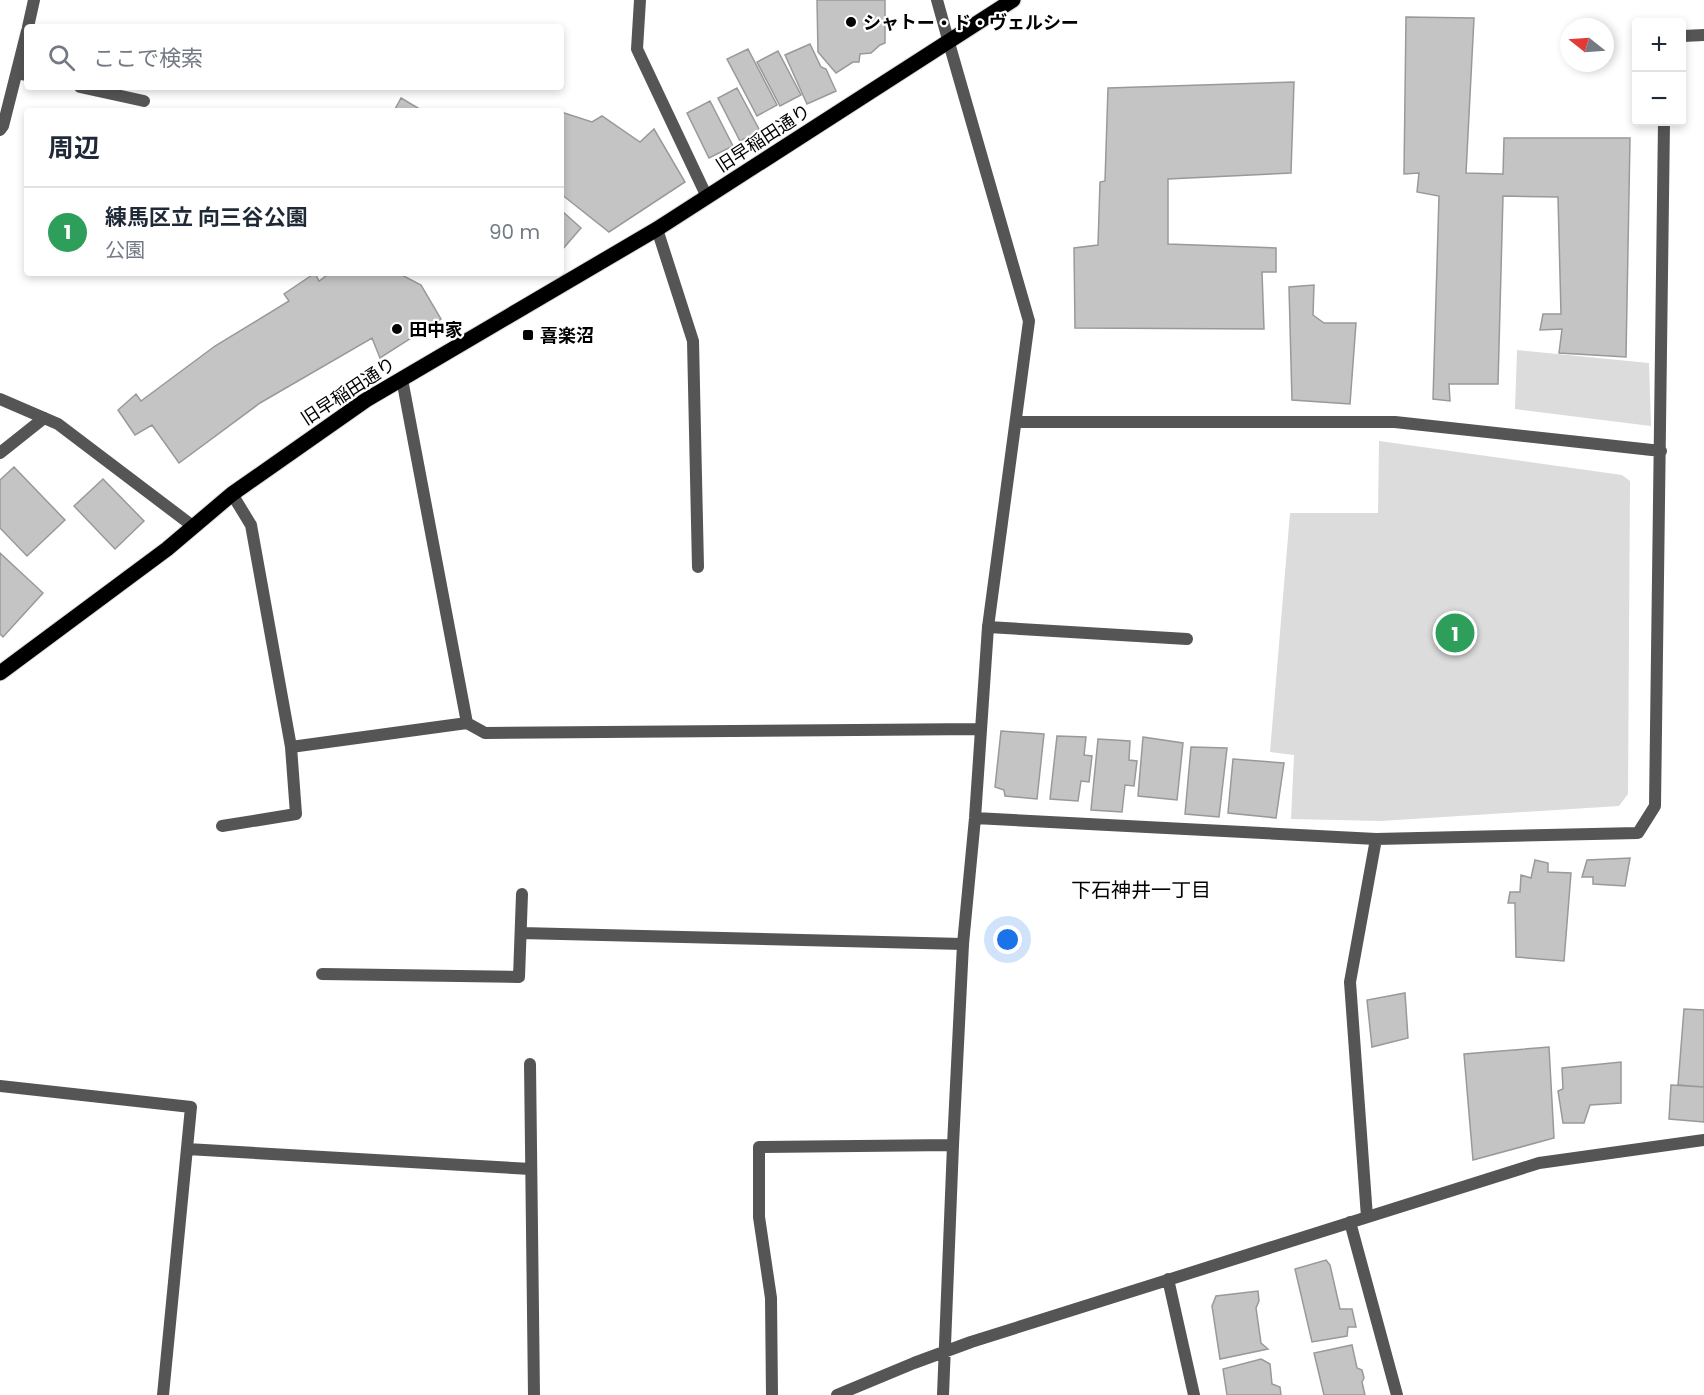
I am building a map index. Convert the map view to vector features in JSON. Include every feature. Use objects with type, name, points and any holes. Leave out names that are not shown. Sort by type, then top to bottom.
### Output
[{"type":"main road","name":"旧早稲田通り","points":[[0,673],[167,549],[232,494],[366,400],[657,229],[1013,0]]},
{"type":"street","points":[[28,24],[34,0]]},
{"type":"street","points":[[640,0],[637,49],[707,197]]},
{"type":"street","points":[[937,0],[1029,321],[988,627],[975,818],[963,944],[943,1395]]},
{"type":"street","points":[[1686,36],[1704,35]]},
{"type":"street","points":[[0,130],[22,74],[24,56]]},
{"type":"street","points":[[94,90],[144,101]]},
{"type":"street","points":[[975,818],[1376,839],[1638,832],[1655,806],[1664,126]]},
{"type":"street","points":[[657,229],[693,341],[698,567]]},
{"type":"street","points":[[402,379],[467,723]]},
{"type":"street","points":[[0,399],[58,424],[194,527]]},
{"type":"street","points":[[0,453],[44,418]]},
{"type":"street","points":[[1016,422],[1395,423],[1661,451]]},
{"type":"street","points":[[222,826],[296,814],[291,747],[251,525],[232,494]]},
{"type":"street","points":[[988,627],[1187,639]]},
{"type":"street","points":[[291,747],[467,723],[485,733],[980,729]]},
{"type":"street","points":[[1367,1217],[1350,982],[1376,839]]},
{"type":"street","points":[[322,974],[519,977],[522,894]]},
{"type":"street","points":[[521,933],[963,944]]},
{"type":"street","points":[[530,1064],[534,1395]]},
{"type":"street","points":[[0,1086],[191,1107],[163,1395]]},
{"type":"street","points":[[837,1395],[944,1352],[1539,1163],[1704,1140]]},
{"type":"street","points":[[772,1395],[771,1298],[759,1217],[759,1147],[953,1145]]},
{"type":"street","points":[[187,1149],[531,1168]]},
{"type":"street","points":[[1350,1222],[1397,1395]]},
{"type":"street","points":[[1168,1279],[1194,1395]]},
{"type":"shaded area","points":[[1517,350],[1649,363],[1651,426],[1515,409]]},
{"type":"shaded area","points":[[1379,441],[1622,475],[1630,481],[1628,794],[1619,806],[1381,821],[1291,819],[1294,755],[1270,752],[1290,513],[1378,513]]},
{"type":"building","name":"シャトー・ド・ヴェルシー","points":[[817,0],[885,0],[885,43],[871,53],[860,54],[859,62],[853,62],[836,73],[818,52]]},
{"type":"building","points":[[1406,17],[1474,18],[1466,173],[1503,174],[1504,138],[1630,138],[1626,357],[1559,353],[1562,329],[1540,330],[1543,314],[1561,314],[1558,197],[1503,196],[1498,384],[1449,384],[1450,401],[1433,399],[1439,196],[1417,192],[1419,173],[1404,174]]},
{"type":"building","points":[[810,44],[821,67],[826,69],[836,91],[807,104],[785,55]]},
{"type":"building","points":[[748,49],[777,105],[757,116],[727,59]]},
{"type":"building","points":[[778,51],[801,95],[780,106],[757,62]]},
{"type":"building","points":[[1294,82],[1291,173],[1168,179],[1168,244],[1276,248],[1276,272],[1262,272],[1264,329],[1075,328],[1074,248],[1098,245],[1100,182],[1105,181],[1108,88]]},
{"type":"building","points":[[737,88],[760,131],[740,141],[718,98]]},
{"type":"building","points":[[401,98],[418,108],[396,108]]},
{"type":"building","points":[[710,101],[733,146],[709,158],[687,113]]},
{"type":"building","points":[[564,113],[592,122],[602,116],[640,142],[654,129],[685,182],[609,232],[564,196]]},
{"type":"building","points":[[564,213],[581,228],[564,248]]},
{"type":"building","points":[[311,276],[316,276],[319,281],[326,276],[404,276],[421,285],[441,319],[380,358],[372,338],[260,403],[179,463],[152,425],[135,435],[118,410],[136,394],[141,401],[215,346],[289,301],[284,294]]},
{"type":"building","points":[[1314,285],[1313,315],[1324,323],[1356,323],[1350,404],[1292,400],[1289,287]]},
{"type":"building","points":[[14,467],[65,520],[27,556],[0,528],[0,480]]},
{"type":"building","points":[[103,479],[144,521],[115,549],[74,506]]},
{"type":"building","points":[[0,553],[43,593],[3,637],[0,634]]},
{"type":"building","points":[[1001,731],[1044,734],[1037,799],[1005,796],[1004,790],[995,787]]},
{"type":"building","points":[[1057,736],[1086,737],[1084,755],[1092,756],[1089,782],[1081,781],[1078,801],[1050,799]]},
{"type":"building","points":[[1143,737],[1183,743],[1177,800],[1138,796]]},
{"type":"building","points":[[1098,739],[1130,741],[1129,760],[1137,761],[1134,786],[1125,785],[1122,812],[1091,810]]},
{"type":"building","points":[[1191,747],[1227,748],[1219,817],[1185,814]]},
{"type":"building","points":[[1233,759],[1284,763],[1276,818],[1228,813]]},
{"type":"building","points":[[1630,858],[1625,886],[1593,884],[1593,877],[1582,877],[1587,860]]},
{"type":"building","points":[[1535,860],[1548,863],[1548,872],[1571,873],[1564,961],[1516,957],[1515,903],[1508,903],[1510,892],[1520,892],[1521,875],[1531,878]]},
{"type":"building","points":[[1405,993],[1408,1038],[1372,1047],[1367,1000]]},
{"type":"building","points":[[1684,1009],[1704,1010],[1704,1087],[1678,1085]]},
{"type":"building","points":[[1549,1047],[1554,1138],[1473,1160],[1464,1054]]},
{"type":"building","points":[[1621,1062],[1621,1103],[1590,1105],[1584,1123],[1563,1123],[1558,1091],[1563,1089],[1562,1068]]},
{"type":"building","points":[[1671,1085],[1704,1087],[1704,1122],[1669,1119]]},
{"type":"building","points":[[1326,1260],[1330,1265],[1340,1309],[1352,1309],[1356,1327],[1348,1327],[1347,1336],[1312,1342],[1295,1269]]},
{"type":"building","points":[[1258,1291],[1259,1301],[1256,1308],[1261,1343],[1268,1349],[1220,1359],[1212,1306],[1216,1296]]},
{"type":"building","points":[[1352,1345],[1357,1368],[1362,1370],[1365,1395],[1324,1395],[1314,1353]]},
{"type":"building","points":[[1261,1359],[1270,1364],[1272,1384],[1280,1387],[1281,1395],[1227,1395],[1223,1369]]},
{"type":"place","name":"シャトー・ド・ヴェルシー","points":[[851,22]]},
{"type":"place","name":"田中家","points":[[397,329]]},
{"type":"place","name":"喜楽沼","points":[[528,335]]},
{"type":"place","name":"練馬区立 向三谷公園","points":[[1455,633]]},
{"type":"district","name":"下石神井一丁目","points":[[1141,890]]}]
